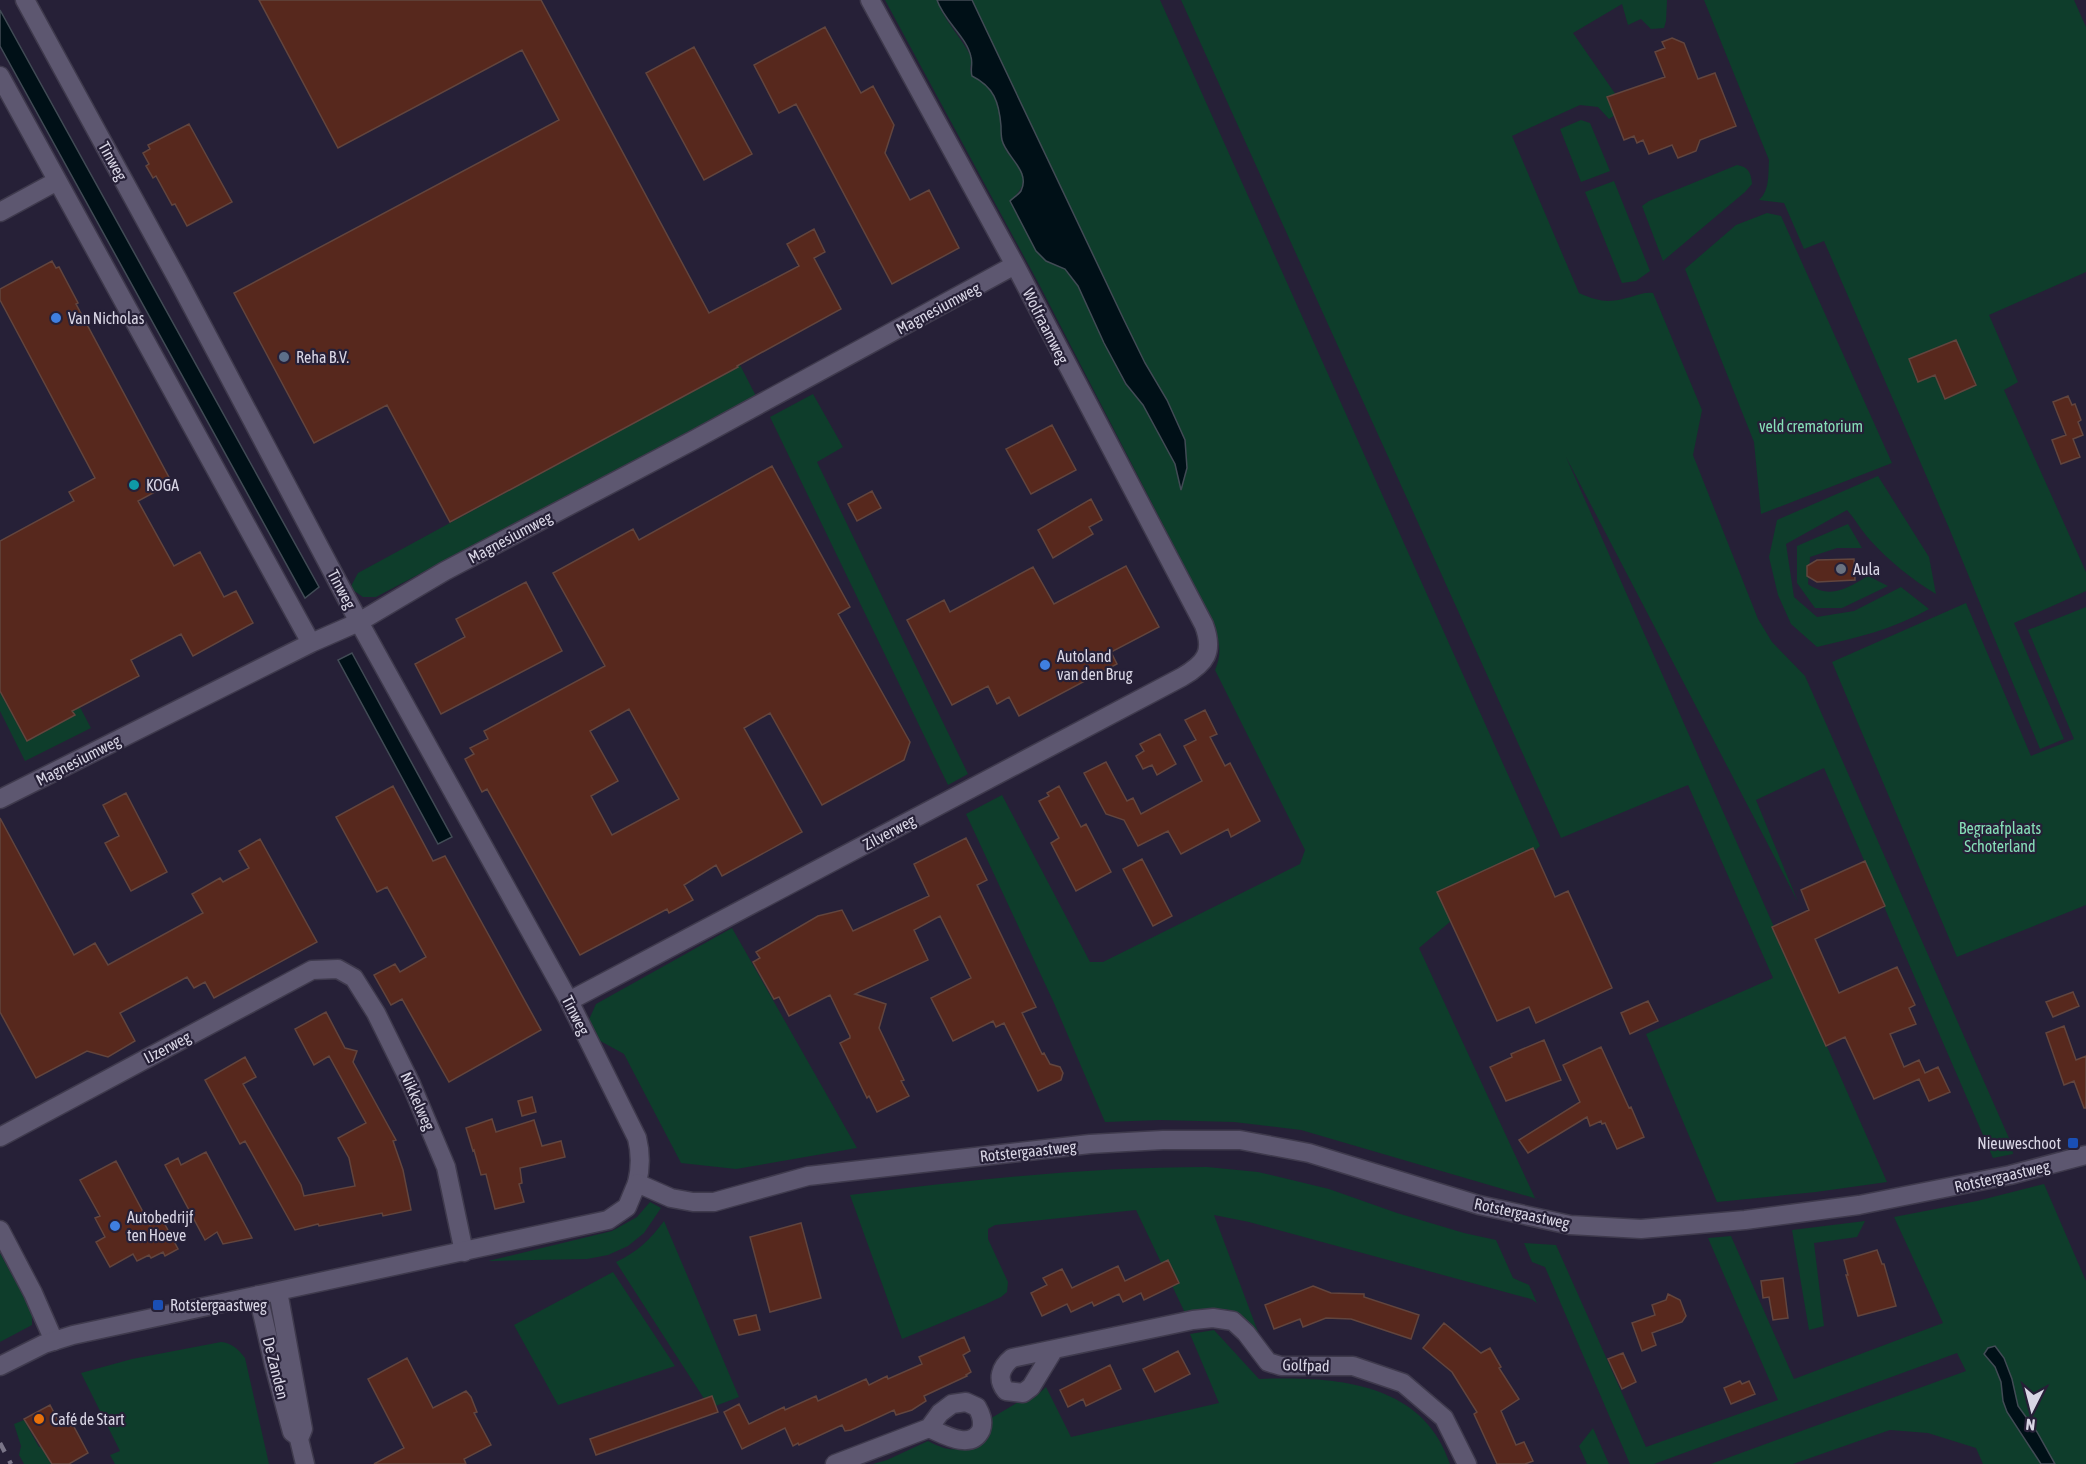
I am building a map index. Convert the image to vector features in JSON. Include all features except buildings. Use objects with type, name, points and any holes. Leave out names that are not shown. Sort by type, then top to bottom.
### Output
[{"type":"street","name":"Tinweg","points":[[25,0],[178,280],[359,622],[569,1001],[637,1138],[641,1153],[641,1168],[637,1183]]},
{"type":"street","name":"Wolfraamweg","points":[[870,0],[1015,265],[1204,625],[1209,643],[1206,657]]},
{"type":"street","points":[[0,76],[311,643]]},
{"type":"street","points":[[0,212],[57,181]]},
{"type":"street","name":"Magnesiumweg","points":[[0,800],[311,643],[359,622],[455,566],[1015,265]]},
{"type":"street","name":"Zilverweg","points":[[569,1001],[1182,677],[1198,668],[1206,657]]},
{"type":"street","name":"IJzerweg","points":[[0,1137],[312,970],[338,969]]},
{"type":"street","name":"Nikkelweg","points":[[338,969],[354,978],[376,1013],[411,1084],[446,1167],[464,1252]]},
{"type":"street","name":"Rotstergaastweg","points":[[637,1183],[671,1198],[693,1202],[714,1202],[808,1176],[1090,1144],[1163,1140],[1240,1140],[1309,1153],[1479,1205],[1570,1225],[1641,1229],[1745,1220],[1859,1205],[2000,1177],[2086,1155]]},
{"type":"street","points":[[0,1366],[54,1341],[73,1335],[608,1220],[627,1207],[637,1183]]},
{"type":"street","points":[[0,1230],[33,1293],[54,1341]]},
{"type":"street","name":"De Zanden","points":[[278,1291],[303,1429],[300,1438],[304,1464]]},
{"type":"street","name":"De Zanden","points":[[258,1295],[292,1431],[300,1438]]},
{"type":"street","name":"Golfpad","points":[[1053,1351],[1193,1320],[1213,1318],[1233,1321],[1246,1333],[1268,1362],[1281,1366],[1353,1366],[1403,1383],[1444,1418],[1467,1464]]},
{"type":"street","points":[[835,1464],[929,1428]]},
{"type":"green space","points":[[885,0],[937,0],[944,16],[968,51],[972,59],[970,68],[972,76],[986,85],[994,96],[999,110],[1004,146],[1022,173],[1021,188],[1010,201],[1036,251],[1046,261],[1065,269],[1078,286],[1125,384],[1143,405],[1175,464],[1181,488],[1187,468],[1185,439],[1124,320],[972,0],[1160,0],[1540,846],[1419,948],[1535,1198],[1545,1201],[1301,1130],[1234,1122],[1160,1120],[1105,1122],[1054,1003],[966,814],[1002,795],[1090,962],[1103,962],[1300,864],[1305,850],[1215,670],[1219,647],[1207,610],[1040,286]]},
{"type":"green space","points":[[1181,0],[1667,0],[1664,28],[1651,29],[1641,19],[1628,25],[1622,4],[1573,33],[1616,95],[1615,115],[1609,119],[1598,107],[1580,105],[1512,136],[1579,293],[1606,301],[1653,293],[1702,410],[1693,455],[1758,619],[1772,642],[1805,676],[2012,1145],[2013,1154],[1993,1158],[1824,768],[1756,800],[1798,902],[1566,457],[1887,1182],[1717,1202],[1646,1034],[1773,978],[1688,785],[1561,838]]},
{"type":"green space","points":[[1704,0],[2074,0],[2086,27],[2086,272],[1989,315],[2018,382],[2004,390],[2086,572],[2086,591],[2014,623],[2064,739],[2040,749],[1949,528],[1824,241],[1804,249],[1784,203],[1759,200],[1767,187],[1769,160]]},
{"type":"green space","points":[[1581,120],[1590,123],[1610,171],[1581,182],[1560,129]]},
{"type":"green space","points":[[1737,165],[1749,171],[1752,184],[1663,261],[1642,206],[1649,201]]},
{"type":"green space","points":[[1614,181],[1650,271],[1636,281],[1622,283],[1585,192]]},
{"type":"green space","name":"veld crematorium","points":[[1767,213],[1781,216],[1892,463],[1761,514],[1754,442],[1685,269],[1736,225]]},
{"type":"green space","points":[[740,365],[756,396],[376,597],[363,597],[350,588],[358,573]]},
{"type":"green space","points":[[813,394],[843,447],[817,462],[968,774],[948,785],[770,417]]},
{"type":"green space","points":[[1878,476],[1929,557],[1936,594],[1909,576],[1885,555],[1847,510],[1786,544],[1794,597],[1817,617],[1854,611],[1901,587],[1929,609],[1888,627],[1817,647],[1791,624],[1778,595],[1769,557],[1777,520]]},
{"type":"green space","points":[[1848,524],[1862,548],[1837,548],[1810,557],[1808,584],[1816,589],[1832,592],[1846,588],[1868,576],[1888,586],[1842,608],[1815,608],[1797,583],[1797,546]]},
{"type":"green space","name":"Begraafplaats Schoterland","points":[[1966,603],[2031,756],[2074,739],[2028,630],[2086,607],[2086,905],[1957,957],[1832,662]]},
{"type":"green space","points":[[0,638],[50,651],[91,728],[25,761],[0,711]]},
{"type":"green space","points":[[732,928],[857,1148],[736,1169],[681,1163],[624,1054],[595,1038],[587,1024],[596,1004]]},
{"type":"green space","points":[[1207,1167],[1258,1172],[1329,1189],[1397,1213],[1496,1240],[1513,1278],[1529,1285],[1537,1303],[1531,1299],[1249,1222],[1214,1215],[1266,1353],[1227,1309],[1186,1315],[1136,1210],[995,1225],[988,1229],[988,1239],[1008,1282],[1007,1292],[984,1305],[902,1339],[850,1195],[1028,1175],[1118,1169]]},
{"type":"green space","points":[[2044,1184],[2086,1281],[2086,1464],[2055,1464],[2037,1432],[2018,1406],[2004,1358],[1994,1346],[1984,1354],[1995,1366],[2007,1412],[2041,1464],[1983,1464],[1976,1448],[1928,1433],[1890,1430],[1793,1464],[1711,1464],[1966,1371],[1957,1353],[1654,1464],[1630,1464],[1545,1267],[1532,1262],[1524,1243],[1556,1245],[1646,1447],[1778,1400],[1708,1238],[1731,1236],[1794,1379],[1943,1323],[1894,1217],[1977,1201]]},
{"type":"green space","points":[[650,1202],[661,1208],[644,1233],[628,1246],[608,1255],[587,1259],[488,1261],[612,1231],[637,1217]]},
{"type":"green space","points":[[664,1221],[739,1397],[710,1408],[616,1262],[643,1245]]},
{"type":"green space","points":[[1865,1221],[1857,1237],[1814,1243],[1824,1326],[1809,1330],[1792,1230]]},
{"type":"green space","points":[[0,1253],[32,1311],[32,1325],[0,1342]]},
{"type":"green space","points":[[613,1272],[675,1366],[558,1405],[514,1325]]},
{"type":"green space","points":[[1214,1330],[1259,1379],[1316,1379],[1345,1383],[1372,1389],[1397,1400],[1419,1415],[1437,1436],[1450,1464],[873,1464],[928,1441],[951,1449],[976,1444],[988,1420],[1022,1400],[1034,1398],[1046,1387],[1071,1437],[1219,1403],[1190,1334]]},
{"type":"green space","points":[[221,1342],[234,1347],[245,1358],[269,1464],[115,1464],[110,1455],[120,1451],[81,1373],[132,1359]]},
{"type":"green space","points":[[24,1420],[51,1464],[24,1464],[19,1455],[21,1446],[14,1424]]},
{"type":"green space","points":[[1593,1428],[1609,1464],[1587,1464],[1579,1446]]},
{"type":"shaded area","points":[[937,0],[972,0],[1124,320],[1145,363],[1167,400],[1185,440],[1187,468],[1181,490],[1175,464],[1143,405],[1126,384],[1078,286],[1065,269],[1046,261],[1036,251],[1010,201],[1021,191],[1023,177],[1004,146],[997,103],[986,85],[972,76],[972,59],[969,50]]},
{"type":"shaded area","points":[[0,10],[319,587],[305,598],[0,46]]},
{"type":"shaded area","points":[[352,653],[452,837],[438,844],[338,660]]},
{"type":"shaded area","points":[[1995,1346],[2004,1358],[2018,1406],[2037,1432],[2055,1464],[2041,1464],[2007,1412],[2001,1382],[1995,1367],[1984,1354],[1988,1348]]},
{"type":"railway","points":[[0,1443],[11,1464]]},
{"type":"place","name":"Van Nicholas","points":[[56,318]]},
{"type":"place","name":"Reha B.V.","points":[[284,357]]},
{"type":"place","name":"KOGA","points":[[134,485]]},
{"type":"place","name":"Aula","points":[[1841,569]]},
{"type":"place","name":"Autoland van den Brug","points":[[1045,665]]},
{"type":"place","name":"Nieuweschoot","points":[[2073,1143]]},
{"type":"place","name":"Autobedrijf ten Hoeve","points":[[115,1226]]},
{"type":"place","name":"Rotstergaastweg","points":[[158,1305]]},
{"type":"place","name":"Café de Start","points":[[39,1419]]}]
